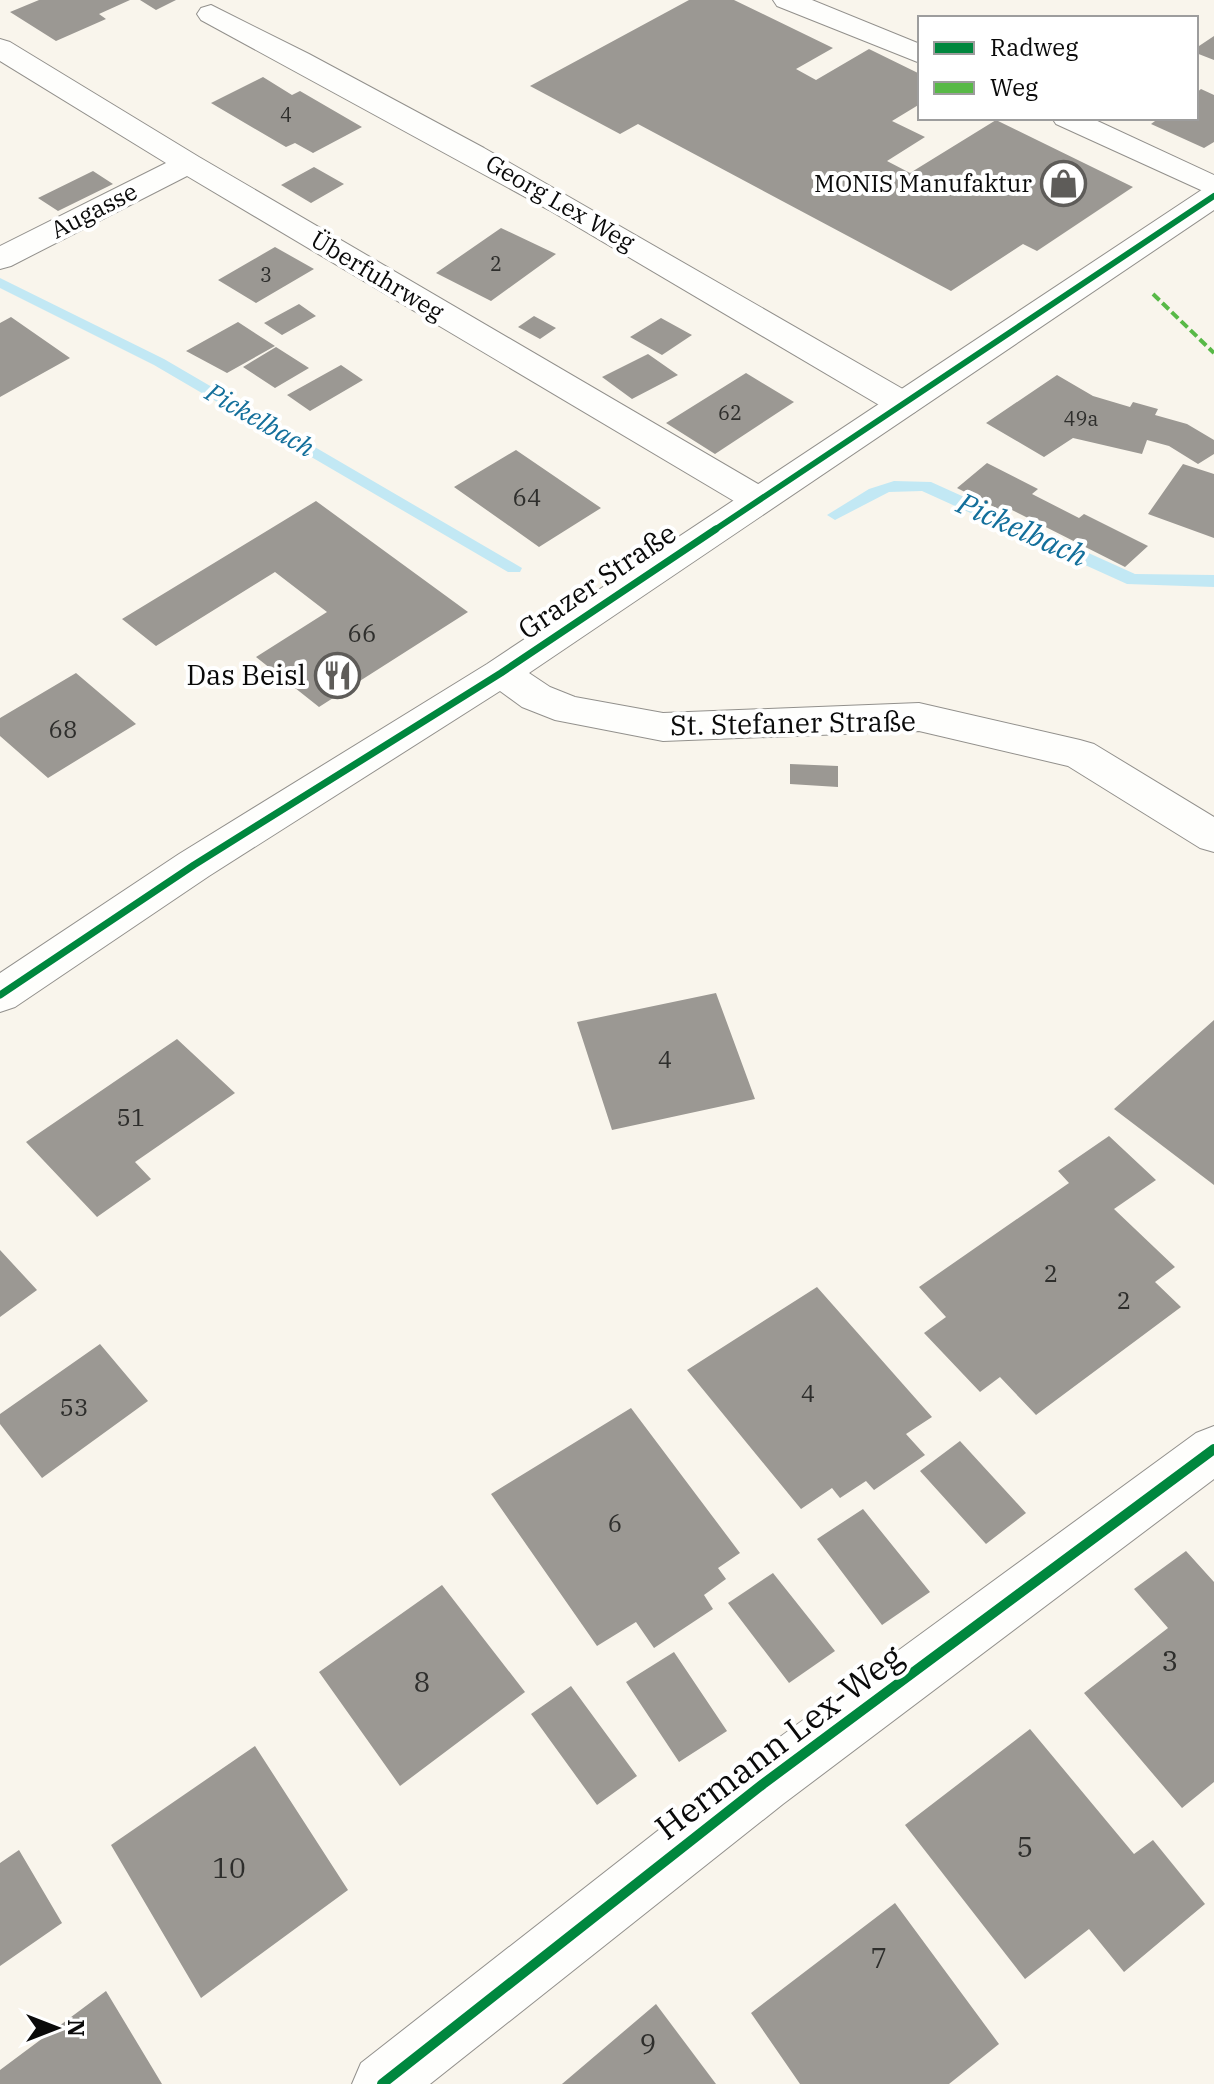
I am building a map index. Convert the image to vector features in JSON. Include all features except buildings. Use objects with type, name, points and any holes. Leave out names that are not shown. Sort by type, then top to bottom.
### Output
[{"type":"street","name":"Georg Lex Weg","points":[[241,0],[211,14],[381,101],[703,284],[903,404]]},
{"type":"street","points":[[787,0],[918,53]]},
{"type":"street","name":"Überfuhrweg","points":[[0,48],[188,164],[757,499]]},
{"type":"street","points":[[1071,120],[1214,187]]},
{"type":"street","name":"Augasse","points":[[0,259],[188,164]]},
{"type":"street","name":"Grazer Straße","points":[[0,995],[194,865],[501,673],[1214,196]]},
{"type":"street","name":"St. Stefaner Straße","points":[[501,673],[536,697],[569,710],[663,727],[919,717],[1080,754],[1214,837]]},
{"type":"street","name":"Hermann Lex-Weg","points":[[382,2084],[753,1792],[1214,1449]]},
{"type":"waterway","name":"Pickelbach","points":[[0,282],[159,362],[514,568]]},
{"type":"waterway","name":"Pickelbach","points":[[835,515],[883,489],[925,486],[1133,580],[1214,581]]},
{"type":"marked path","points":[[1153,294],[1214,353]]},
{"type":"cycle path","points":[[0,995],[194,865],[501,673],[1214,196]]},
{"type":"cycle path","points":[[382,2084],[763,1784],[1214,1449]]},
{"type":"place","name":"MONIS Manufaktur","points":[[1063,184]]},
{"type":"place","name":"Das Beisl","points":[[337,675]]}]
